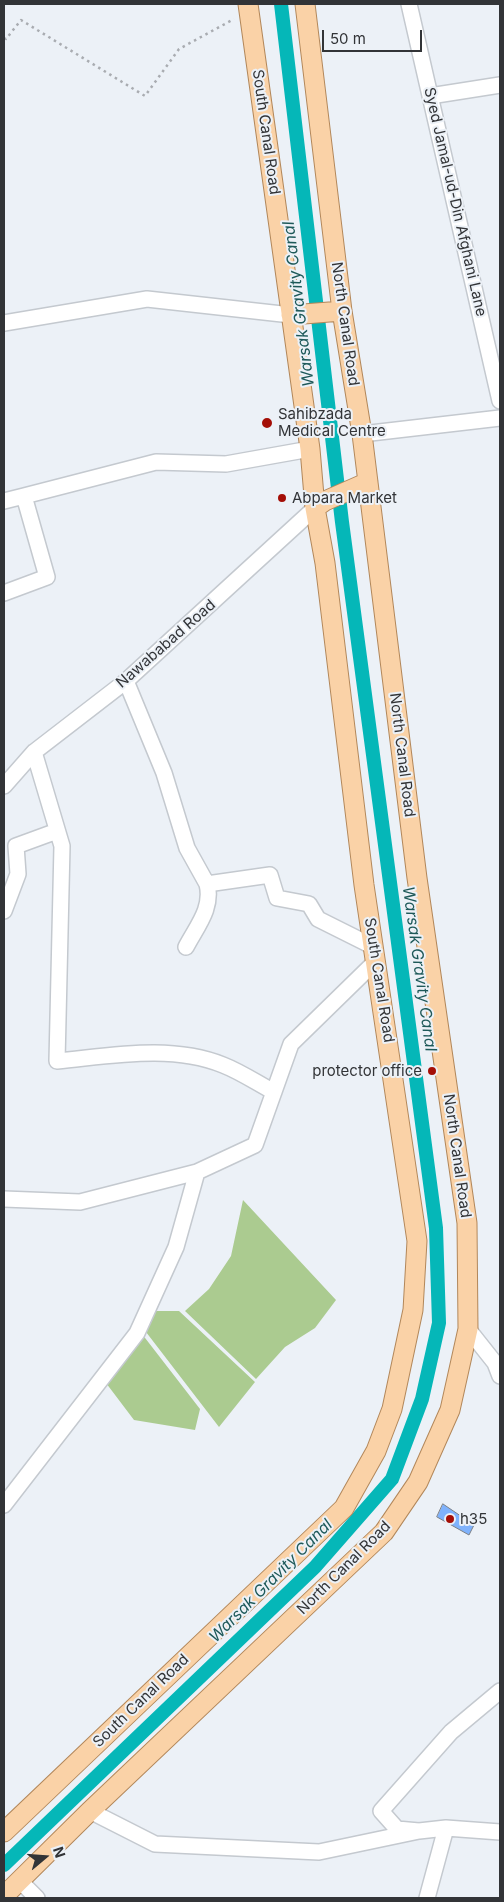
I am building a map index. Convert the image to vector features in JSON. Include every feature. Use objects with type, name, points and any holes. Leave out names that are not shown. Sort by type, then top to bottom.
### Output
[{"type":"main road","name":"North Canal Road","points":[[4,1896],[90,1811],[384,1532],[418,1482],[450,1410],[468,1329],[467,1223],[359,485],[362,434],[342,311],[305,4]]},
{"type":"main road","name":"South Canal Road","points":[[4,1832],[344,1508],[376,1451],[392,1409],[413,1310],[417,1241],[375,954],[325,563],[320,504],[310,449],[294,316],[248,7]]},
{"type":"main road","points":[[294,316],[342,311]]},
{"type":"main road","points":[[320,504],[359,485]]},
{"type":"street","name":"Syed Jamal-ud-Din Afghani Lane","points":[[409,4],[500,401]]},
{"type":"street","points":[[430,96],[500,85]]},
{"type":"street","points":[[4,323],[147,299],[294,316]]},
{"type":"street","points":[[362,434],[500,418]]},
{"type":"street","points":[[4,500],[156,462],[226,464],[310,449]]},
{"type":"street","points":[[4,593],[47,577],[24,496]]},
{"type":"street","name":"Nawababad Road","points":[[4,786],[34,752],[126,681],[320,504]]},
{"type":"street","points":[[126,681],[164,773],[187,848],[207,884],[210,897],[207,908],[186,946]]},
{"type":"street","points":[[34,752],[62,846],[57,1062],[146,1053],[190,1056],[224,1065],[274,1092]]},
{"type":"street","points":[[4,911],[18,874],[16,846],[57,831]]},
{"type":"street","points":[[4,1199],[80,1202],[197,1172],[255,1145],[291,1044],[375,954],[318,919],[309,904],[277,898],[270,875],[207,884]]},
{"type":"street","points":[[4,1504],[137,1334],[176,1248],[197,1172]]},
{"type":"street","points":[[468,1329],[495,1363],[500,1376]]},
{"type":"street","points":[[419,1831],[397,1829],[381,1811],[451,1732],[500,1691]]},
{"type":"street","points":[[90,1811],[155,1844],[318,1852],[419,1831],[446,1828],[500,1832]]},
{"type":"street","points":[[427,1898],[446,1828]]},
{"type":"street","points":[[20,1881],[37,1898]]},
{"type":"path","points":[[4,38],[6,39],[20,20],[145,96],[179,49],[248,7]]},
{"type":"green space","points":[[243,1200],[336,1300],[315,1328],[285,1347],[256,1379],[185,1311],[209,1289],[231,1256]]},
{"type":"green space","points":[[152,1311],[179,1311],[255,1382],[219,1427],[146,1332]]},
{"type":"green space","points":[[142,1334],[200,1409],[195,1430],[134,1420],[106,1383]]},
{"type":"building","name":"h35","points":[[443,1504],[474,1525],[469,1535],[437,1517]]},
{"type":"waterway","name":"Warsak Gravity Canal","points":[[4,1865],[315,1567],[392,1479],[422,1399],[439,1323],[436,1228],[342,522],[281,4]]},
{"type":"place","name":"Sahibzada Medical Centre","points":[[267,423]]},
{"type":"place","name":"Abpara Market","points":[[282,498]]},
{"type":"place","name":"protector office","points":[[432,1071]]},
{"type":"place","name":"h35","points":[[450,1519]]}]
